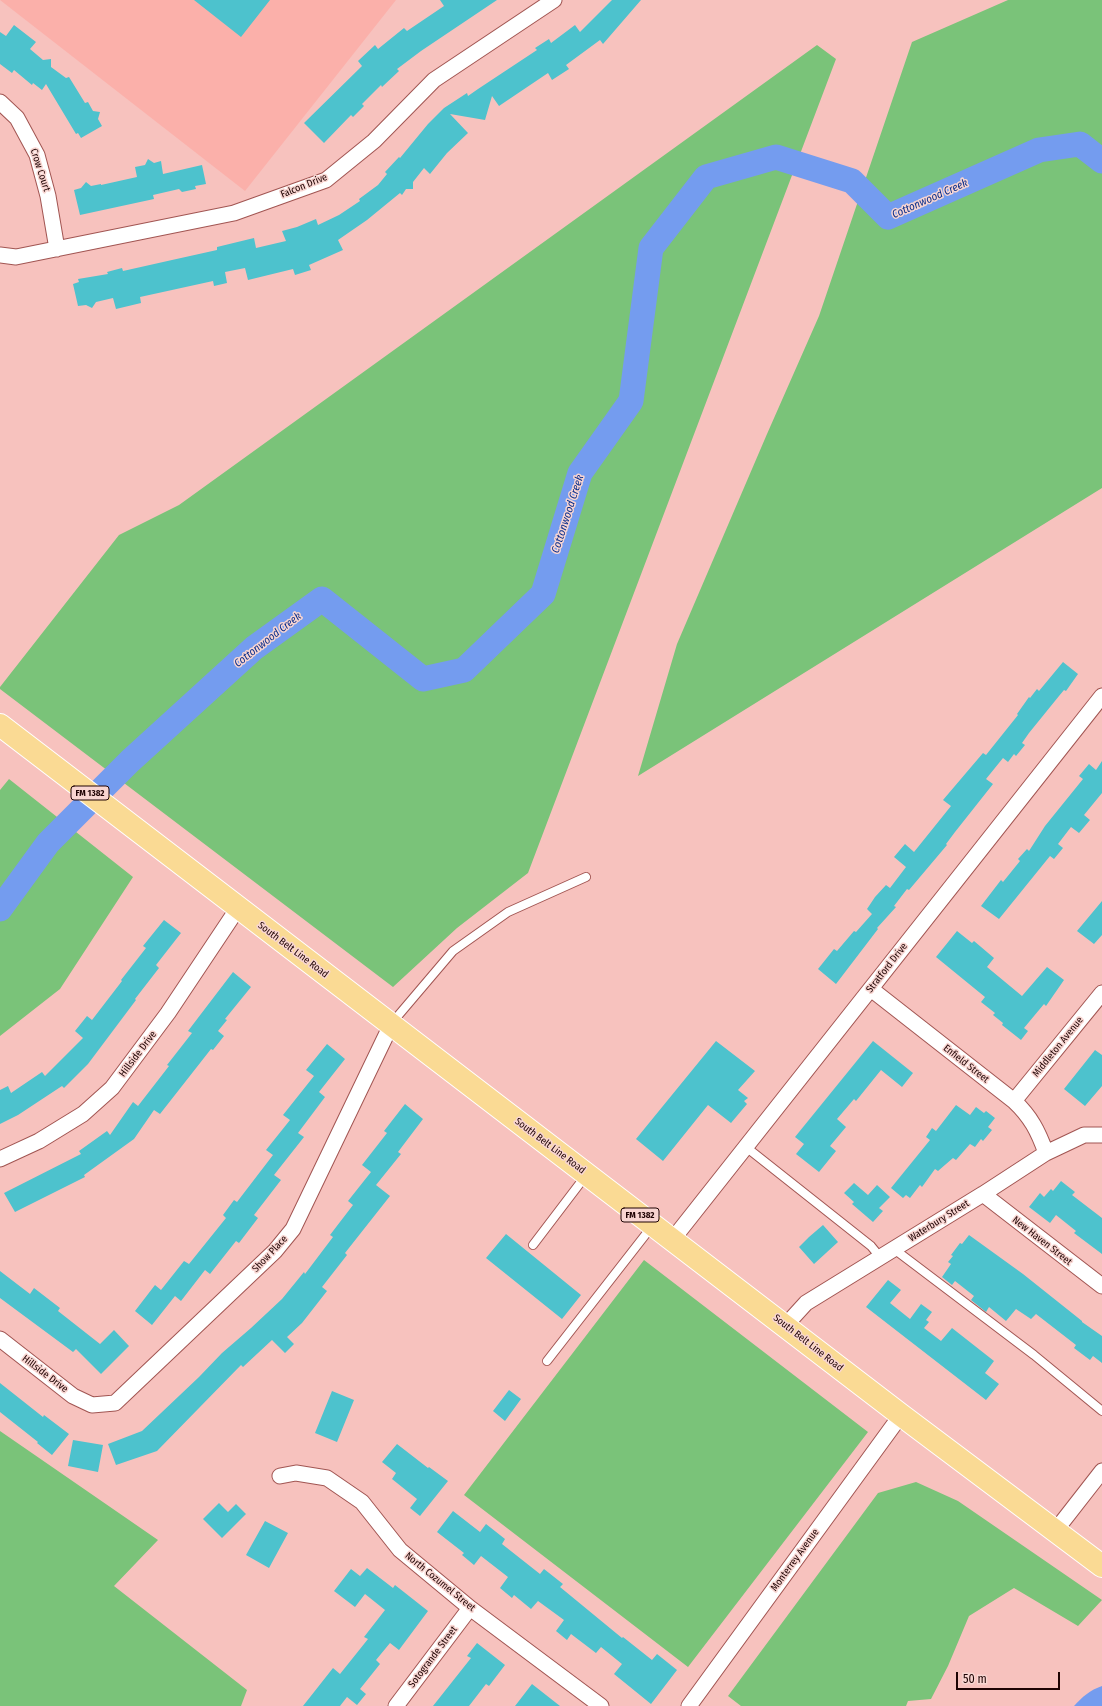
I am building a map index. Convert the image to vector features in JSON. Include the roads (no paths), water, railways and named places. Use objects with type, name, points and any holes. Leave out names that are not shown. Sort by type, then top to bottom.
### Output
[{"type":"main road","name":"South Belt Line Road","points":[[0,725],[901,1415],[1102,1566]]},
{"type":"street","name":"Falcon Drive","points":[[0,255],[16,257],[234,213],[326,180],[374,141],[434,80],[554,0]]},
{"type":"street","name":"Crow Court","points":[[0,102],[17,118],[37,155],[48,196],[57,249]]},
{"type":"street","name":"Stratford Drive","points":[[672,1239],[1102,696]]},
{"type":"street","name":"Hillside Drive","points":[[0,1159],[39,1141],[83,1114],[112,1088],[168,1013],[238,908]]},
{"type":"street","name":"Enfield Street","points":[[871,989],[1014,1102],[1027,1114],[1046,1152]]},
{"type":"street","name":"Middleton Avenue","points":[[1014,1102],[1102,993]]},
{"type":"street","name":"Show Place","points":[[92,1405],[115,1403],[275,1251],[293,1229],[391,1024]]},
{"type":"street","name":"Waterbury Street","points":[[786,1326],[806,1302],[983,1194],[1046,1152],[1084,1135],[1102,1135]]},
{"type":"street","name":"New Haven Street","points":[[983,1194],[1102,1286]]},
{"type":"street","name":"Hillside Drive","points":[[0,1339],[74,1396],[92,1405]]},
{"type":"street","name":"Monterrey Avenue","points":[[689,1706],[901,1415]]},
{"type":"street","points":[[1056,1530],[1102,1472]]},
{"type":"street","name":"North Cozumel Street","points":[[280,1476],[296,1473],[327,1478],[362,1502],[400,1550],[470,1608],[601,1706]]},
{"type":"street","name":"Sotogrande Street","points":[[396,1706],[470,1608]]},
{"type":"lane","points":[[391,1024],[453,951],[508,912],[586,877]]},
{"type":"lane","points":[[746,1147],[871,1246],[880,1257]]},
{"type":"lane","points":[[533,1245],[587,1174]]},
{"type":"lane","points":[[547,1361],[653,1225]]},
{"type":"lane","points":[[894,1249],[1034,1355],[1102,1411]]},
{"type":"water","points":[[1102,1686],[1102,1706],[1074,1706],[1086,1694]]},
{"type":"waterway","name":"Cottonwood Creek","points":[[0,909],[48,843],[130,761],[254,648],[322,599],[423,679],[464,670],[543,594],[580,473],[631,401],[651,248],[706,177],[776,157],[852,181],[888,217],[1039,150],[1080,144],[1102,161]]}]
